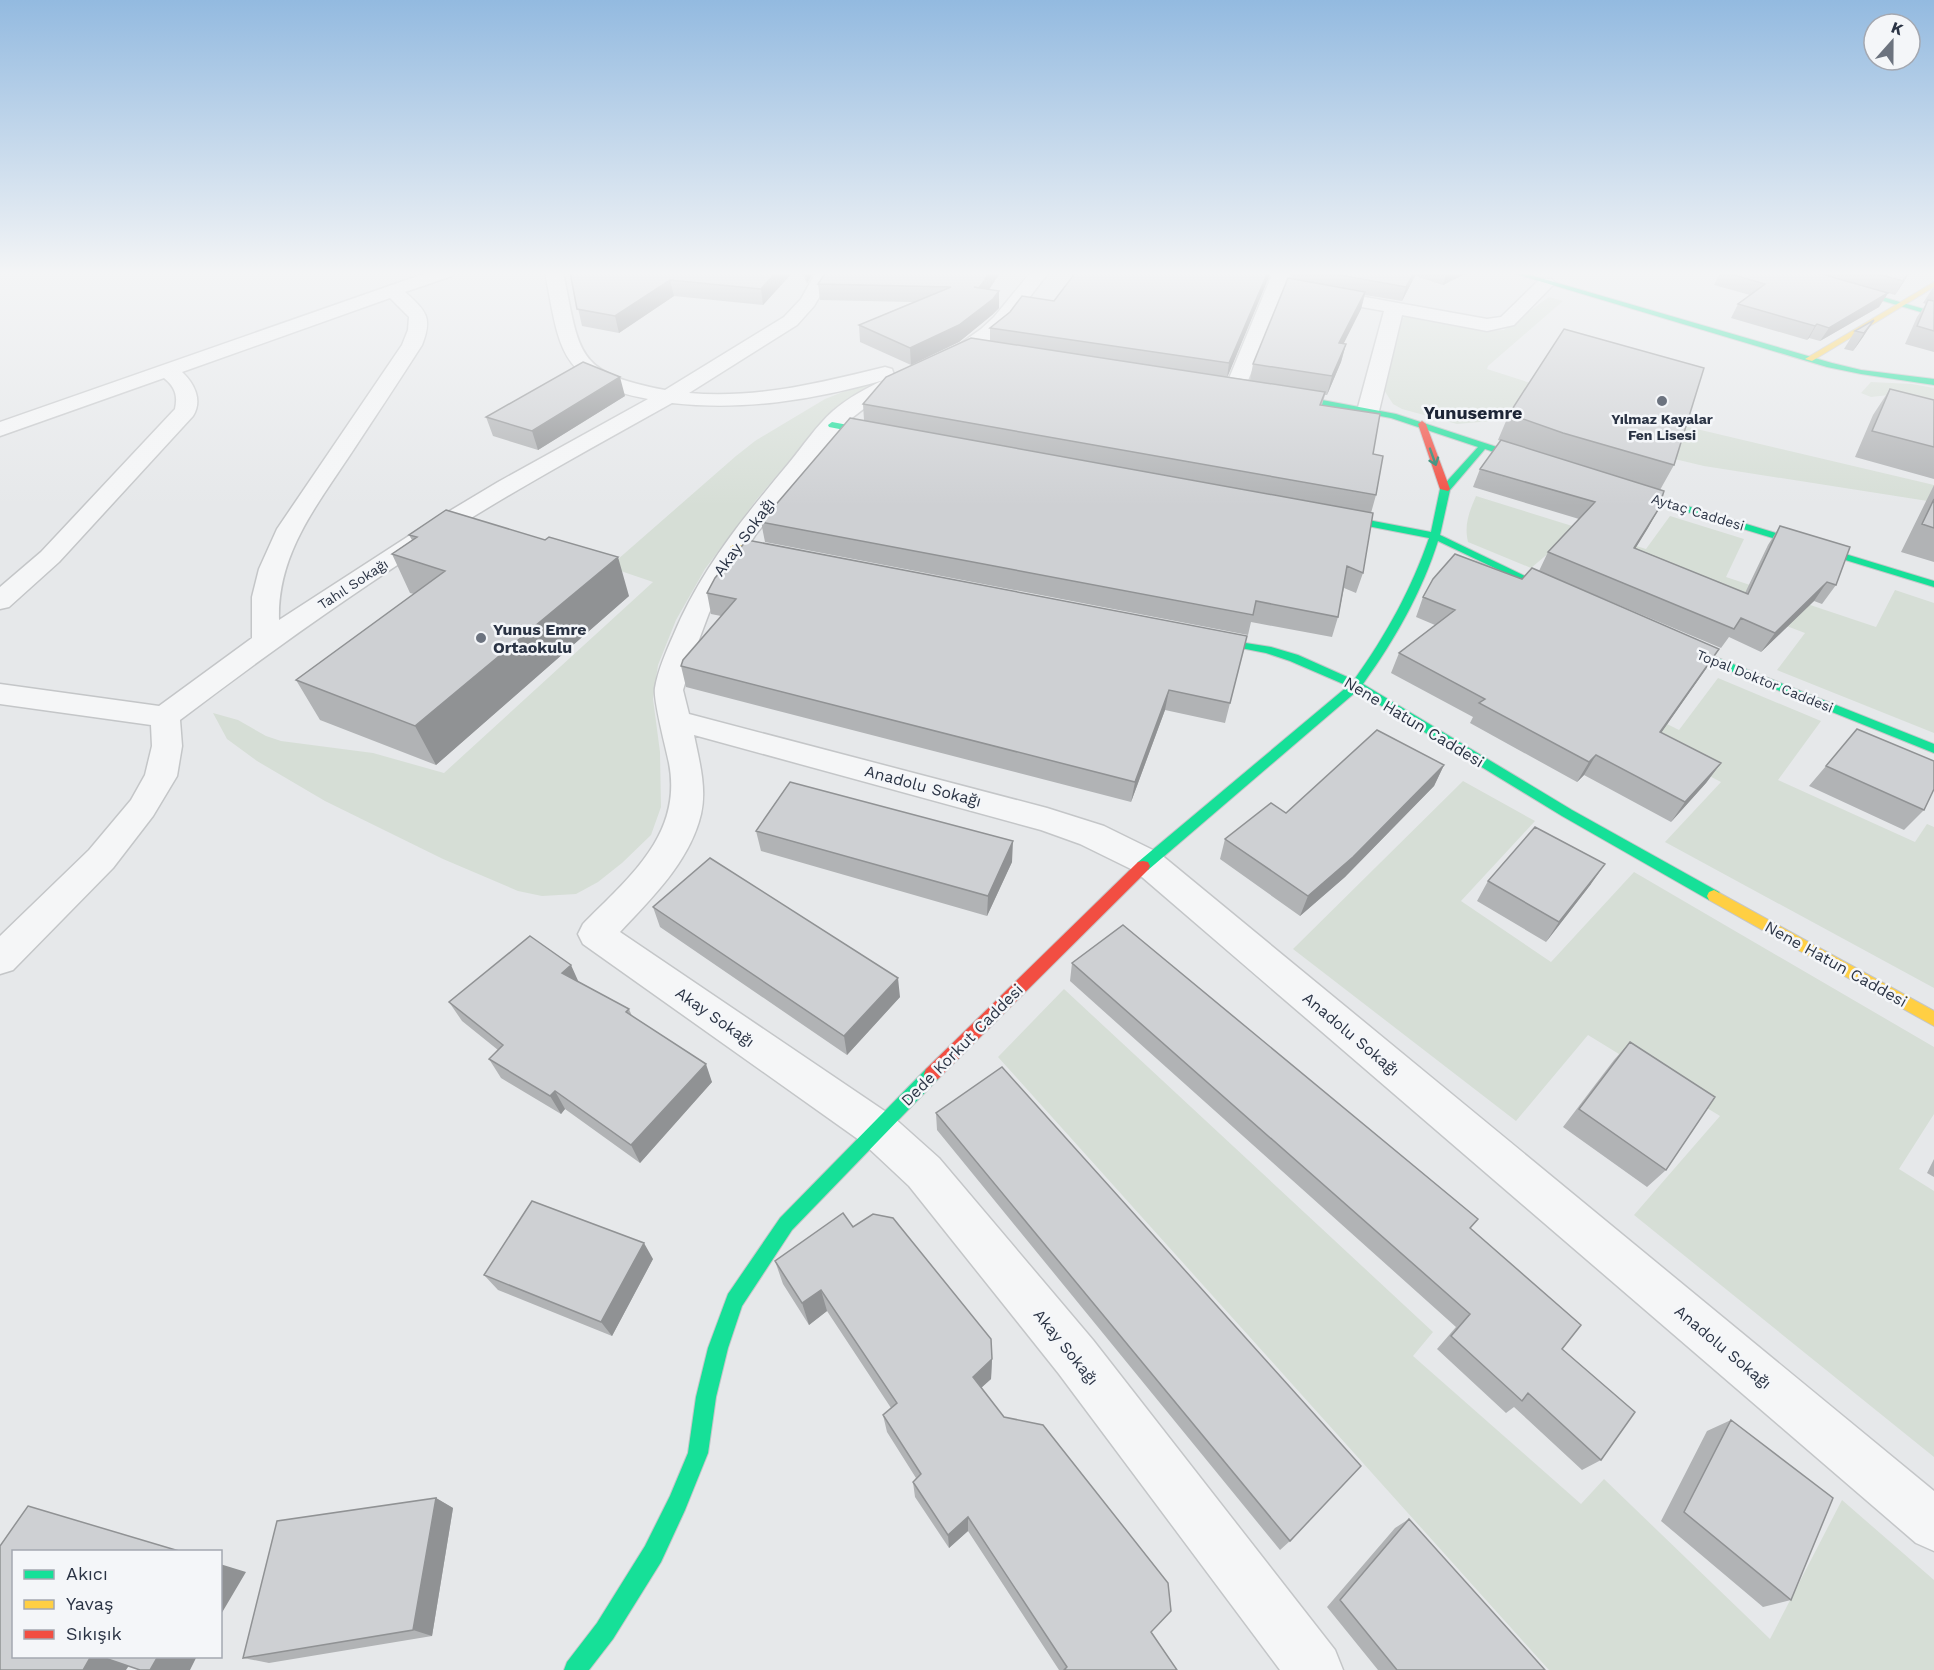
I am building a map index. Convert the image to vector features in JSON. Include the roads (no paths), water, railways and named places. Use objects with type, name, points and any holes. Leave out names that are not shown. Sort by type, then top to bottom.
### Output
[{"type":"street","points":[[0,429],[227,350]]},
{"type":"street","points":[[266,641],[265,597],[272,569],[290,529],[408,350]]},
{"type":"street","points":[[573,350],[577,359],[600,377],[626,388],[666,398],[694,401],[779,397],[861,380],[974,350]]},
{"type":"street","name":"Tahıl Sokağı","points":[[165,717],[266,641],[427,535],[496,493],[666,398],[743,350]]},
{"type":"street","name":"Akay Sokağı","points":[[976,350],[855,403],[831,425],[735,547],[713,580],[696,612],[669,690],[686,772],[685,813],[671,848],[644,884],[596,934],[877,1129],[924,1172],[1068,1348],[1315,1670]]},
{"type":"street","points":[[1234,388],[1250,350]]},
{"type":"street","points":[[1368,411],[1384,350]]},
{"type":"street","points":[[1778,350],[1861,372],[1934,382]]},
{"type":"street","points":[[1809,359],[1825,350]]},
{"type":"street","points":[[0,601],[50,557],[185,411],[188,397],[185,386],[168,371]]},
{"type":"street","points":[[1265,392],[1368,411],[1422,424],[1518,457]]},
{"type":"street","points":[[1422,424],[1445,489]]},
{"type":"street","points":[[831,425],[902,438]]},
{"type":"street","name":"Dede Korkut Caddesi","points":[[575,1670],[604,1631],[647,1563],[678,1503],[698,1453],[706,1397],[713,1368],[735,1301],[786,1224],[877,1129],[1147,862],[1356,685],[1396,624],[1424,569],[1435,536],[1445,489],[1484,445]]},
{"type":"street","name":"Aytaç Caddesi","points":[[1607,484],[1934,584]]},
{"type":"street","points":[[1314,512],[1435,536],[1506,572],[1575,602]]},
{"type":"street","points":[[735,547],[793,558]]},
{"type":"street","name":"Nene Hatun Caddesi","points":[[1189,635],[1267,650],[1314,666],[1356,685],[1567,813],[1934,1019]]},
{"type":"street","name":"Topal Doktor Caddesi","points":[[1654,636],[1934,749]]},
{"type":"street","points":[[0,694],[165,717],[166,746],[161,776],[142,808],[100,859],[0,959]]},
{"type":"street","name":"Anadolu Sokağı","points":[[674,720],[1047,820],[1092,835],[1147,862],[1934,1525]]},
{"type":"place","name":"Yılmaz Kayalar Fen Lisesi","points":[[1662,401]]},
{"type":"place","name":"Yunus Emre Ortaokulu","points":[[481,638]]},
{"type":"district","name":"Yunusemre","points":[[1473,412]]}]
